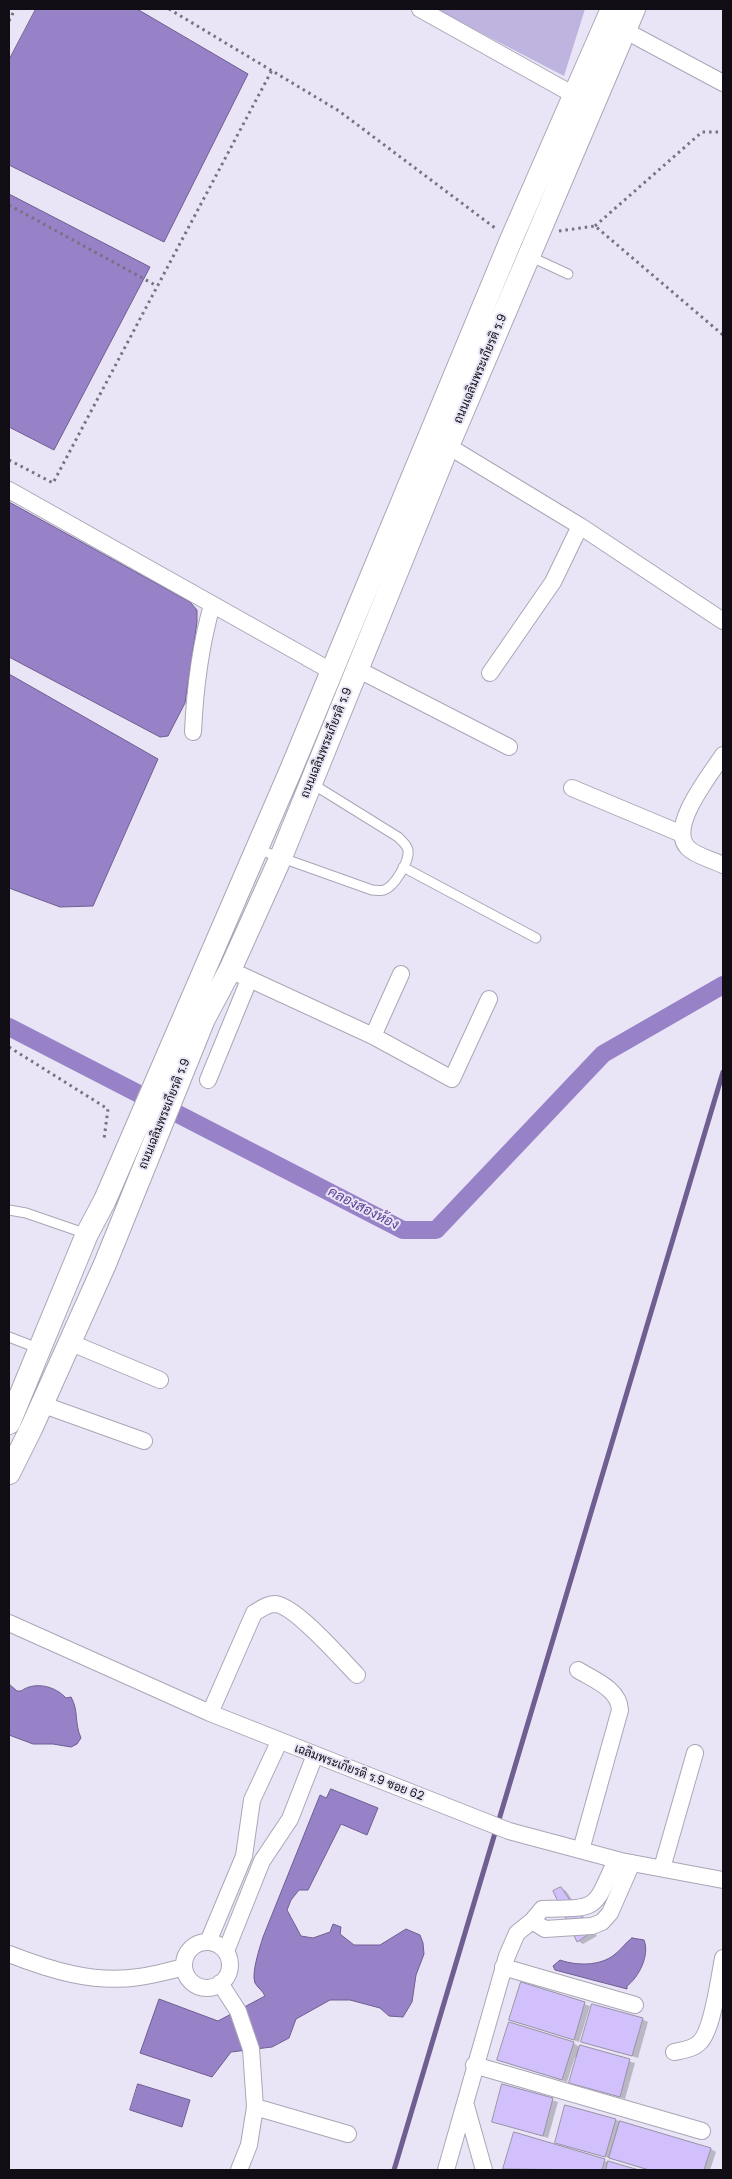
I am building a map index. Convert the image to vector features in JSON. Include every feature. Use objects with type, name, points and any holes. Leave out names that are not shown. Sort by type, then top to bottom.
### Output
[{"type":"main road","name":"ถนนเฉลิมพระเกียรติ ร.9","points":[[9,1424],[87,1234],[195,1015],[240,975],[281,857],[300,777],[331,671],[511,240],[612,9]]},
{"type":"main road","name":"ถนนเฉลิมพระเกียรติ ร.9","points":[[9,1472],[104,1264],[127,1208],[195,1015],[257,849],[300,777],[357,669],[448,446],[634,9]]},
{"type":"street","points":[[420,9],[574,95]]},
{"type":"street","points":[[624,30],[723,83]]},
{"type":"street","points":[[448,446],[580,526],[723,621]]},
{"type":"street","points":[[9,490],[331,671]]},
{"type":"street","points":[[490,674],[553,582],[580,526]]},
{"type":"street","points":[[193,732],[197,670],[202,641],[212,605]]},
{"type":"street","points":[[357,669],[509,747]]},
{"type":"street","points":[[685,842],[682,826],[688,812],[723,755]]},
{"type":"street","points":[[572,788],[685,842],[723,865]]},
{"type":"street","points":[[373,1036],[401,974]]},
{"type":"street","points":[[208,1080],[240,975],[373,1036],[452,1078],[489,999]]},
{"type":"street","points":[[69,1342],[160,1380]]},
{"type":"street","points":[[41,1404],[144,1441]]},
{"type":"street","points":[[210,1713],[254,1613],[265,1606],[276,1604],[294,1613],[357,1675]]},
{"type":"street","name":"เฉลิมพระเกียรติ ร.9 ซอย 62","points":[[9,1623],[210,1713],[468,1816],[510,1831],[624,1861],[723,1880]]},
{"type":"street","points":[[578,1670],[615,1694],[620,1710],[581,1850]]},
{"type":"street","points":[[208,1942],[244,1856],[252,1800],[279,1742]]},
{"type":"street","points":[[662,1868],[695,1753]]},
{"type":"street","points":[[226,1952],[262,1861],[290,1819],[314,1756]]},
{"type":"street","points":[[244,1856],[262,1861]]},
{"type":"street","points":[[446,2170],[466,2106],[474,2065],[503,1967],[517,1933],[532,1921],[544,1929],[592,1926],[602,1922],[610,1913],[624,1861]]},
{"type":"street","points":[[208,1942],[216,1944],[226,1952],[229,1970],[220,1983],[205,1988],[191,1981],[184,1967],[185,1959],[193,1947],[208,1942]]},
{"type":"street","points":[[9,1954],[78,1976],[110,1979],[139,1977],[184,1967]]},
{"type":"street","points":[[674,2052],[692,2048],[699,2044],[705,2036],[710,2022],[723,1958]]},
{"type":"street","points":[[503,1967],[635,2005]]},
{"type":"street","points":[[220,1983],[238,2011],[251,2049],[255,2107],[249,2145],[239,2170]]},
{"type":"street","points":[[474,2065],[702,2131]]},
{"type":"street","points":[[466,2106],[484,2170]]},
{"type":"street","points":[[255,2107],[348,2134]]},
{"type":"lane","points":[[529,256],[568,274]]},
{"type":"lane","points":[[257,849],[372,890],[383,891],[393,885],[403,868],[408,851],[406,844],[398,837],[300,777]]},
{"type":"lane","points":[[403,868],[536,938]]},
{"type":"lane","points":[[9,1210],[26,1213],[87,1234]]},
{"type":"lane","points":[[9,1337],[40,1349]]},
{"type":"path","points":[[9,21],[15,9]]},
{"type":"path","points":[[169,9],[339,111],[511,240]]},
{"type":"path","points":[[9,460],[53,483],[272,70]]},
{"type":"path","points":[[539,233],[595,226],[702,132],[723,132]]},
{"type":"path","points":[[9,205],[157,286]]},
{"type":"path","points":[[595,226],[723,335]]},
{"type":"path","points":[[9,1047],[108,1109],[104,1139]]},
{"type":"shaded area","points":[[36,9],[137,9],[248,74],[164,242],[9,165],[9,60]]},
{"type":"shaded area","points":[[435,9],[585,9],[564,76]]},
{"type":"shaded area","points":[[9,194],[150,267],[54,450],[9,427]]},
{"type":"shaded area","points":[[9,502],[190,602],[197,610],[197,622],[185,703],[168,736],[160,737],[9,657]]},
{"type":"shaded area","points":[[9,674],[158,759],[93,906],[60,907],[9,888]]},
{"type":"shaded area","points":[[9,1684],[17,1691],[32,1686],[45,1686],[56,1690],[66,1698],[71,1697],[75,1707],[81,1738],[77,1744],[71,1747],[53,1744],[33,1744],[9,1735]]},
{"type":"shaded area","points":[[331,1789],[378,1808],[367,1835],[341,1824],[308,1890],[299,1890],[291,1900],[287,1910],[301,1936],[313,1938],[330,1932],[333,1924],[341,1927],[340,1934],[354,1945],[380,1945],[406,1929],[420,1935],[424,1954],[416,1975],[412,2002],[403,2017],[389,2016],[380,2008],[350,2000],[330,2000],[296,2019],[289,2038],[272,2047],[231,2052],[212,2077],[140,2053],[159,1999],[218,2021],[265,1996],[256,1985],[254,1979],[256,1960],[263,1937],[320,1795],[326,1798]]},
{"type":"shaded area","points":[[632,1938],[644,1940],[646,1952],[636,1977],[627,1986],[627,1989],[555,1970],[553,1966],[560,1960],[588,1964],[608,1959]]},
{"type":"shaded area","points":[[138,2084],[190,2100],[182,2127],[130,2110]]},
{"type":"building","points":[[561,1887],[592,1932],[577,1942],[553,1891]]},
{"type":"building","points":[[521,1982],[585,2002],[574,2040],[509,2020]]},
{"type":"building","points":[[592,2004],[643,2018],[632,2056],[581,2042]]},
{"type":"building","points":[[509,2022],[574,2042],[562,2080],[497,2060]]},
{"type":"building","points":[[580,2045],[630,2059],[620,2097],[569,2083]]},
{"type":"building","points":[[502,2084],[553,2098],[543,2136],[492,2122]]},
{"type":"building","points":[[565,2105],[616,2119],[605,2157],[555,2143]]},
{"type":"building","points":[[620,2121],[711,2148],[704,2170],[649,2170],[609,2158]]},
{"type":"building","points":[[514,2132],[605,2159],[602,2170],[503,2169]]},
{"type":"building","points":[[608,2161],[639,2170],[606,2170]]},
{"type":"waterway","name":"คลองสองห้อง","points":[[9,1027],[403,1230],[436,1230],[603,1054],[723,985]]},
{"type":"waterway","points":[[394,2170],[723,1072]]}]
